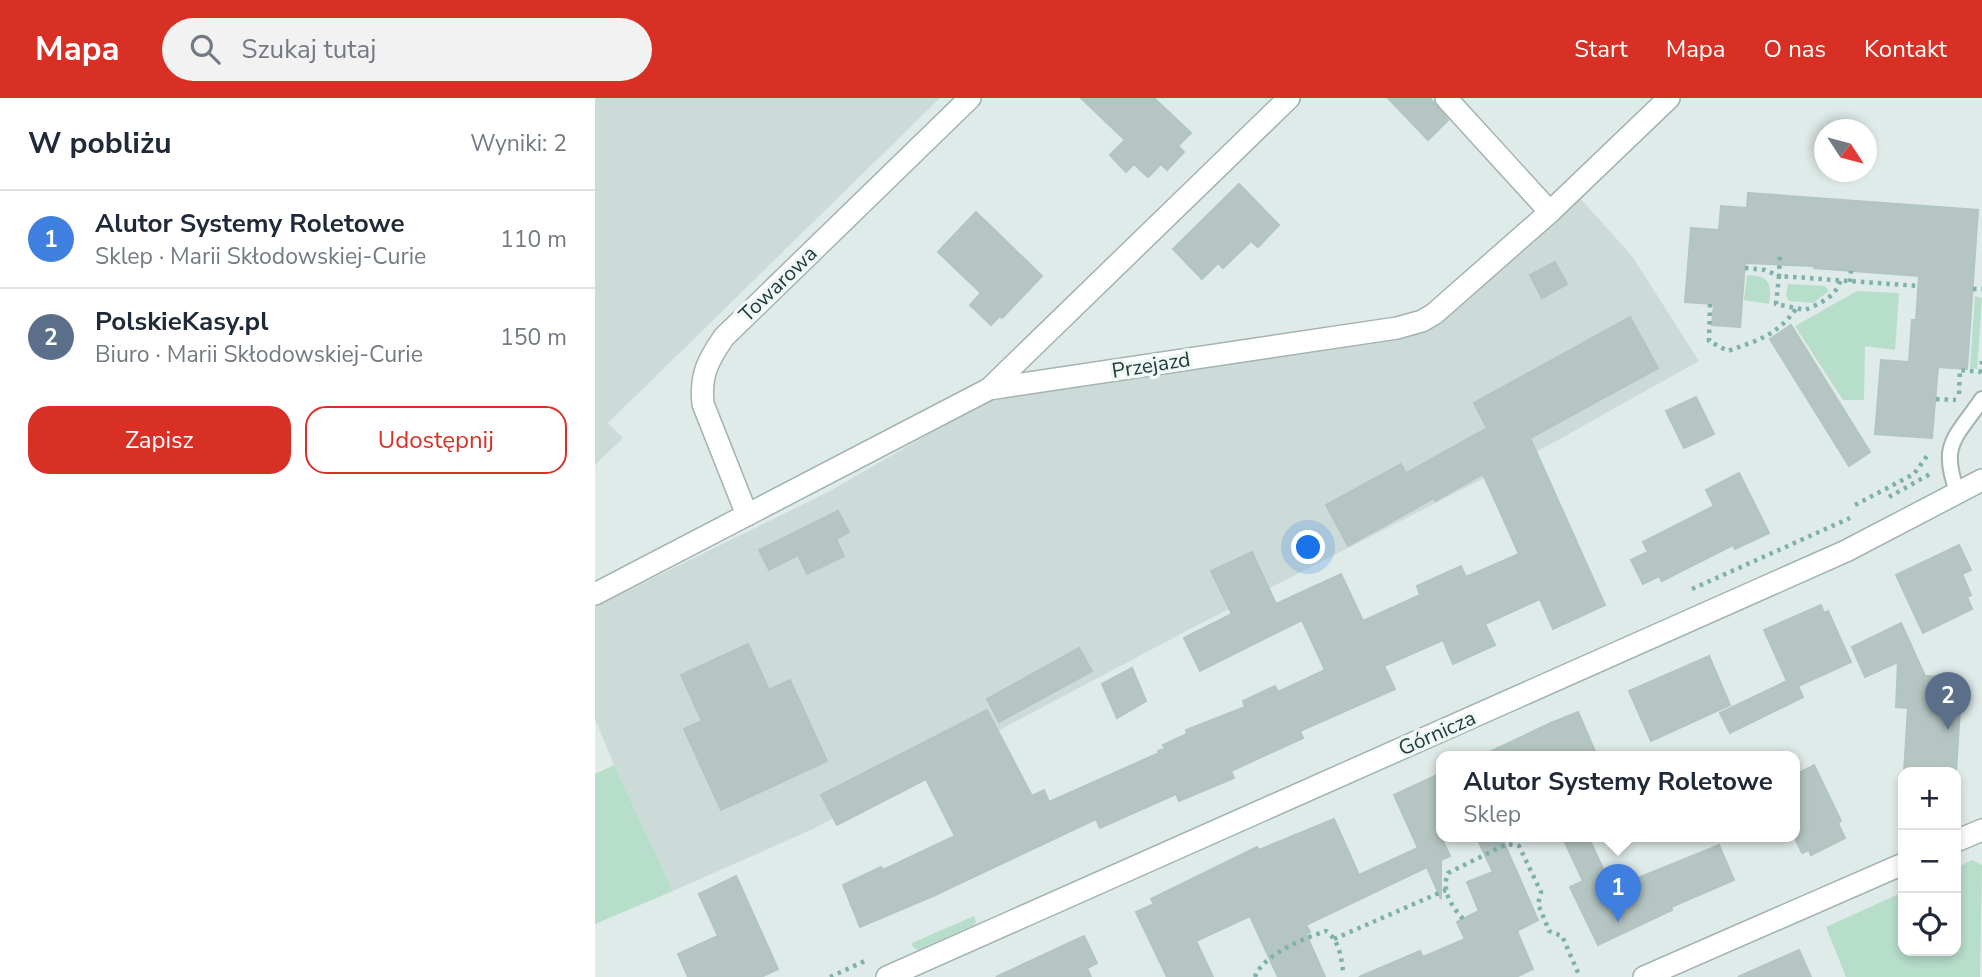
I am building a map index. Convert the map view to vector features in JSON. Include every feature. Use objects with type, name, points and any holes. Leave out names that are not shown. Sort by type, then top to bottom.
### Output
[{"type":"street","name":"Towarowa","points":[[747,515],[702,404],[701,386],[713,352],[724,337],[970,98]]},
{"type":"street","points":[[989,389],[1289,98]]},
{"type":"street","points":[[1446,98],[1550,212]]},
{"type":"street","name":"Przejazd","points":[[595,594],[989,389],[1410,325],[1434,314],[1550,212],[1669,98]]},
{"type":"street","name":"Górnicza","points":[[887,977],[1846,551],[1982,480]]},
{"type":"street","points":[[1961,839],[1982,830]]},
{"type":"street","points":[[1644,977],[1898,866]]},
{"type":"lane","points":[[1958,494],[1948,464],[1949,451],[1954,439],[1982,399]]},
{"type":"path","points":[[1780,253],[1776,304],[1805,310],[1831,296],[1840,281]]},
{"type":"path","points":[[1745,268],[1765,270],[1779,276],[1919,286]]},
{"type":"path","points":[[1850,282],[1851,271]]},
{"type":"path","points":[[1973,289],[1982,289]]},
{"type":"path","points":[[1710,303],[1709,341],[1728,352],[1765,338],[1785,324],[1796,309]]},
{"type":"path","points":[[1953,411],[1959,401],[1960,370],[1981,374],[1982,360]]},
{"type":"path","points":[[1936,399],[1959,401]]},
{"type":"path","points":[[1856,505],[1914,474],[1936,442]]},
{"type":"path","points":[[1463,919],[1453,907],[1446,890],[1444,883],[1449,872],[1507,844],[1519,846],[1541,892],[1538,907],[1549,931],[1562,936],[1580,977]]},
{"type":"path","points":[[1334,939],[1446,890]]},
{"type":"path","points":[[1255,977],[1262,963],[1270,957],[1323,931],[1333,936],[1342,956],[1343,971]]},
{"type":"shaded area","points":[[595,98],[940,98],[608,423],[623,438],[595,465]]},
{"type":"shaded area","points":[[1580,198],[1632,256],[1699,361],[1549,445],[1192,628],[813,829],[673,891],[595,719],[595,607],[828,492],[988,400],[1425,331],[1445,319]]},
{"type":"green space","points":[[1747,275],[1760,277],[1767,282],[1770,291],[1769,304],[1744,300]]},
{"type":"green space","points":[[1788,284],[1825,286],[1829,291],[1813,303],[1789,301],[1786,296]]},
{"type":"green space","points":[[1857,291],[1899,293],[1895,350],[1865,346],[1864,400],[1843,400],[1795,326]]},
{"type":"green space","points":[[1975,296],[1982,298],[1977,369],[1970,368]]},
{"type":"green space","points":[[614,765],[673,891],[595,924],[595,774]]},
{"type":"green space","points":[[1972,860],[1982,865],[1980,977],[1846,977],[1826,927],[1898,894],[1898,956],[1961,956],[1961,866]]},
{"type":"green space","points":[[974,916],[974,925],[918,950],[913,947],[912,943]]},
{"type":"building","points":[[1081,98],[1154,98],[1191,133],[1178,146],[1184,152],[1167,170],[1161,164],[1148,177],[1134,164],[1126,172],[1110,155],[1125,140]]},
{"type":"building","points":[[1388,98],[1430,98],[1448,120],[1428,140]]},
{"type":"building","points":[[1239,184],[1279,225],[1258,247],[1251,241],[1223,268],[1218,263],[1202,279],[1173,249]]},
{"type":"building","points":[[1748,193],[1978,210],[1967,369],[1938,367],[1932,438],[1875,434],[1881,360],[1909,362],[1912,320],[1916,320],[1919,276],[1814,266],[1745,263],[1740,327],[1712,325],[1714,304],[1685,302],[1691,228],[1719,230],[1721,206],[1747,208]]},
{"type":"building","points":[[976,212],[1042,276],[1002,318],[1000,316],[991,325],[970,305],[981,293],[938,252]]},
{"type":"building","points":[[1555,262],[1567,284],[1542,298],[1530,275]]},
{"type":"building","points":[[1630,317],[1658,368],[1530,438],[1605,605],[1553,629],[1540,599],[1485,624],[1495,645],[1453,664],[1443,640],[1384,666],[1395,689],[1300,731],[1303,738],[1231,771],[1234,778],[1179,801],[1176,794],[1100,828],[1096,819],[933,896],[860,927],[843,885],[881,867],[883,870],[955,836],[926,779],[837,825],[821,795],[987,710],[1032,796],[1044,790],[1049,802],[1159,753],[1158,751],[1165,749],[1163,745],[1187,734],[1186,730],[1245,707],[1243,701],[1275,686],[1278,692],[1325,670],[1302,620],[1200,671],[1184,638],[1232,614],[1211,571],[1252,552],[1276,604],[1341,574],[1363,621],[1420,595],[1417,586],[1461,566],[1466,577],[1519,554],[1483,474],[1348,546],[1326,505],[1401,464],[1406,473],[1487,428],[1474,403]]},
{"type":"building","points":[[1791,325],[1870,452],[1849,466],[1770,339]]},
{"type":"building","points":[[1696,397],[1714,434],[1684,448],[1666,411]]},
{"type":"building","points":[[1739,473],[1769,533],[1735,549],[1733,545],[1662,581],[1659,576],[1643,584],[1631,560],[1648,552],[1643,542],[1714,506],[1706,490]]},
{"type":"building","points":[[838,511],[849,532],[836,539],[844,556],[807,574],[798,555],[769,570],[759,550]]},
{"type":"building","points":[[1959,545],[1971,570],[1962,574],[1971,595],[1967,597],[1972,609],[1923,633],[1896,575]]},
{"type":"building","points":[[1821,605],[1824,613],[1828,611],[1851,662],[1798,686],[1803,697],[1730,733],[1720,713],[1787,681],[1764,630]]},
{"type":"building","points":[[1901,623],[1925,676],[1962,678],[1956,767],[1904,767],[1908,708],[1896,707],[1898,662],[1865,677],[1852,647]]},
{"type":"building","points":[[748,644],[769,690],[790,680],[827,761],[721,810],[684,729],[702,721],[681,675]]},
{"type":"building","points":[[1079,648],[1092,671],[999,722],[987,699]]},
{"type":"building","points":[[1709,656],[1730,705],[1651,741],[1629,691]]},
{"type":"building","points":[[1132,668],[1146,701],[1117,718],[1102,684]]},
{"type":"building","points":[[1578,712],[1595,751],[1492,751]]},
{"type":"building","points":[[1814,765],[1841,821],[1838,823],[1845,838],[1811,855],[1809,850],[1802,853],[1797,842],[1800,842],[1800,772]]},
{"type":"building","points":[[1436,775],[1436,842],[1443,842],[1450,856],[1441,860],[1441,899],[1427,867],[1306,925],[1310,932],[1306,934],[1325,977],[1278,977],[1250,916],[1196,941],[1213,977],[1167,977],[1136,912],[1154,904],[1151,899],[1257,847],[1259,850],[1334,819],[1359,875],[1418,848],[1394,795]]},
{"type":"building","points":[[1479,842],[1504,842],[1538,920],[1517,931],[1533,969],[1516,977],[1359,977],[1420,951],[1423,957],[1465,939],[1457,922],[1479,911],[1467,882],[1493,872]]},
{"type":"building","points":[[1565,842],[1591,842],[1604,871],[1608,869],[1616,887],[1719,845],[1734,880],[1671,907],[1672,910],[1598,945],[1570,887],[1583,881]]},
{"type":"building","points":[[736,876],[778,969],[761,977],[688,977],[678,954],[718,936],[699,894]]},
{"type":"building","points":[[1084,936],[1097,963],[1087,968],[1091,977],[996,977]]},
{"type":"building","points":[[1799,950],[1811,977],[1738,977]]},
{"type":"place","name":"PolskieKasy.pl","points":[[1948,730]]},
{"type":"place","name":"Alutor Systemy Roletowe","points":[[1618,922]]}]
